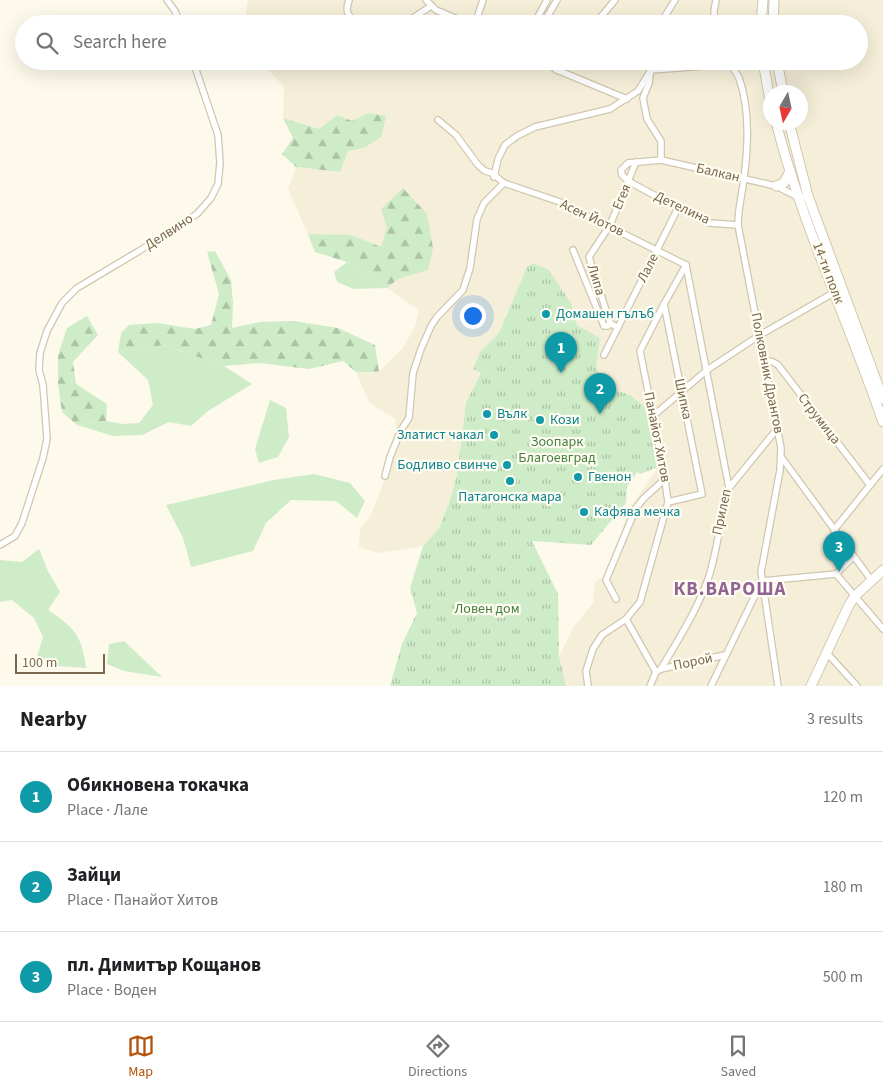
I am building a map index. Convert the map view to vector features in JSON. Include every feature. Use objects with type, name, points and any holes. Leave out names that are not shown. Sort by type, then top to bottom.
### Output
[{"type":"street","points":[[167,0],[177,15]]},
{"type":"street","points":[[348,15],[349,0]]},
{"type":"street","points":[[426,0],[436,10],[448,15]]},
{"type":"street","points":[[478,15],[483,0]]},
{"type":"street","points":[[539,15],[547,0]]},
{"type":"street","points":[[548,15],[557,0]]},
{"type":"street","points":[[602,15],[615,0]]},
{"type":"street","points":[[666,15],[675,0]]},
{"type":"street","points":[[714,15],[716,0]]},
{"type":"street","points":[[762,15],[763,0]]},
{"type":"street","points":[[773,15],[774,0]]},
{"type":"street","points":[[418,15],[431,6]]},
{"type":"street","name":"Делвино","points":[[0,544],[15,536],[22,523],[38,476],[47,439],[43,385],[39,370],[40,353],[47,330],[62,302],[77,288],[140,251],[197,214],[211,198],[218,184],[220,163],[218,135],[196,70]]},
{"type":"street","points":[[557,70],[627,99]]},
{"type":"street","points":[[494,177],[498,159],[505,145],[517,136],[535,128],[610,109],[638,91],[651,70]]},
{"type":"street","points":[[651,70],[643,98],[647,119],[661,141],[660,160]]},
{"type":"street","name":"Полковник Дрангов","points":[[734,70],[741,86],[748,141],[738,224],[782,458],[762,560],[762,582],[778,686]]},
{"type":"street","points":[[765,70],[767,85]]},
{"type":"street","points":[[779,70],[782,85]]},
{"type":"street","name":"Асен Йотов","points":[[438,120],[456,135],[478,165],[504,183],[560,202],[686,265]]},
{"type":"street","name":"14-ти полк","points":[[778,130],[798,198],[883,422]]},
{"type":"street","name":"14-ти полк","points":[[791,130],[808,196],[883,399]]},
{"type":"street","name":"Балкан","points":[[636,162],[660,160],[776,186],[798,198]]},
{"type":"street","points":[[628,181],[622,175],[621,170],[628,163],[636,162]]},
{"type":"street","name":"Егея","points":[[589,257],[610,226],[636,162]]},
{"type":"street","points":[[776,186],[784,183],[790,170]]},
{"type":"street","name":"Детелина","points":[[628,181],[710,223],[738,224]]},
{"type":"street","points":[[385,476],[390,457],[401,430],[409,418],[412,382],[421,349],[437,317],[463,290],[470,268],[477,219],[484,203],[504,183]]},
{"type":"street","points":[[798,198],[808,196]]},
{"type":"street","name":"Лале","points":[[604,355],[678,208]]},
{"type":"street","points":[[572,250],[604,326],[608,326],[610,323],[618,328]]},
{"type":"street","name":"Липа","points":[[589,257],[610,323]]},
{"type":"street","name":"Панайот Хитов","points":[[588,686],[586,671],[593,649],[602,635],[626,619],[640,602],[668,502],[640,351],[686,265]]},
{"type":"street","name":"Прилеп","points":[[650,686],[696,609],[710,574],[729,488],[686,265]]},
{"type":"street","points":[[653,416],[707,370],[760,335],[835,292]]},
{"type":"street","name":"Шипка","points":[[664,304],[702,494],[668,502]]},
{"type":"street","name":"Струмица","points":[[764,360],[778,365],[870,485]]},
{"type":"street","points":[[729,488],[777,430]]},
{"type":"street","points":[[782,458],[853,557],[872,580]]},
{"type":"street","points":[[834,530],[883,469]]},
{"type":"street","points":[[616,599],[606,580],[620,544],[636,508],[665,479]]},
{"type":"street","points":[[711,686],[762,582],[836,574],[853,557]]},
{"type":"street","points":[[811,686],[855,596],[883,570]]},
{"type":"street","points":[[836,574],[883,629]]},
{"type":"street","points":[[626,619],[659,671]]},
{"type":"street","points":[[826,652],[857,686]]},
{"type":"street","name":"Порой","points":[[659,671],[725,655]]},
{"type":"shaded area","points":[[248,0],[883,0],[883,686],[566,686],[559,656],[573,628],[593,603],[595,582],[604,576],[632,505],[658,467],[630,395],[605,387],[596,367],[600,338],[577,325],[571,303],[533,263],[527,267],[499,333],[480,352],[473,369],[481,373],[466,403],[457,475],[439,528],[423,546],[377,553],[359,547],[360,529],[371,515],[393,458],[396,420],[369,402],[356,372],[379,372],[402,349],[415,327],[419,310],[387,288],[398,279],[428,270],[387,227],[381,247],[352,235],[308,234],[288,189],[296,167],[340,172],[348,151],[364,148],[369,113],[352,122],[337,115],[319,129],[283,118],[284,87],[269,70],[868,70],[868,15],[246,15]]},
{"type":"green space","points":[[369,113],[386,116],[381,137],[364,148],[348,151],[340,172],[296,167],[282,154],[293,138],[283,118],[319,129],[337,115],[352,121]]},
{"type":"green space","points":[[403,188],[427,214],[433,248],[428,270],[398,279],[387,288],[347,262],[315,252],[308,234],[352,235],[381,247],[387,227],[381,209]]},
{"type":"green space","points":[[215,251],[231,280],[233,303],[232,328],[260,322],[294,321],[338,328],[375,345],[379,372],[356,372],[343,361],[309,369],[259,363],[224,366],[163,345],[118,352],[121,333],[129,325],[158,323],[195,329],[211,325],[219,294],[207,252]]},
{"type":"green space","points":[[347,262],[387,288],[354,289],[337,282],[334,272]]},
{"type":"green space","points":[[533,263],[549,270],[571,303],[577,325],[600,338],[596,367],[605,387],[630,395],[645,407],[658,467],[640,474],[637,472],[627,487],[626,503],[591,545],[532,541],[558,594],[559,656],[566,686],[390,686],[402,644],[417,613],[410,588],[423,546],[439,528],[457,475],[466,403],[481,373],[473,369],[480,352],[499,333],[527,267]]},
{"type":"green space","points":[[87,316],[98,335],[73,362],[76,384],[107,404],[106,421],[77,425],[62,412],[58,384],[58,355],[67,328]]},
{"type":"green space","points":[[163,345],[224,366],[252,384],[208,411],[191,426],[169,422],[142,435],[113,436],[77,425],[106,421],[123,424],[139,423],[153,405],[148,380],[118,352]]},
{"type":"green space","points":[[270,400],[286,408],[289,437],[278,457],[259,463],[255,449]]},
{"type":"green space","points":[[314,474],[350,483],[365,501],[357,518],[336,501],[291,500],[266,523],[253,551],[191,567],[183,538],[166,505],[274,480]]},
{"type":"green space","points":[[39,549],[48,571],[60,592],[48,610],[65,622],[76,634],[82,648],[86,668],[57,666],[37,657],[43,637],[34,618],[12,600],[0,602],[0,560],[22,562]]},
{"type":"green space","points":[[124,641],[162,677],[124,671],[107,664],[109,644]]},
{"type":"place","name":"Домашен гълъб","points":[[546,314]]},
{"type":"place","name":"Обикновена токачка","points":[[561,373]]},
{"type":"place","name":"Вълк","points":[[487,414]]},
{"type":"place","name":"Зайци","points":[[600,414]]},
{"type":"place","name":"Кози","points":[[540,420]]},
{"type":"place","name":"Златист чакал","points":[[494,435]]},
{"type":"place","name":"Бодливо свинче","points":[[507,465]]},
{"type":"place","name":"Гвенон","points":[[578,477]]},
{"type":"place","name":"Патагонска мара","points":[[510,481]]},
{"type":"place","name":"Кафява мечка","points":[[584,512]]},
{"type":"place","name":"пл. Димитър Кощанов","points":[[839,572]]},
{"type":"district","name":"КВ.ВАРОША","points":[[730,589]]},
{"type":"park label","name":"Зоопарк Благоевград","points":[[557,450]]},
{"type":"park label","name":"Ловен дом","points":[[487,609]]}]
